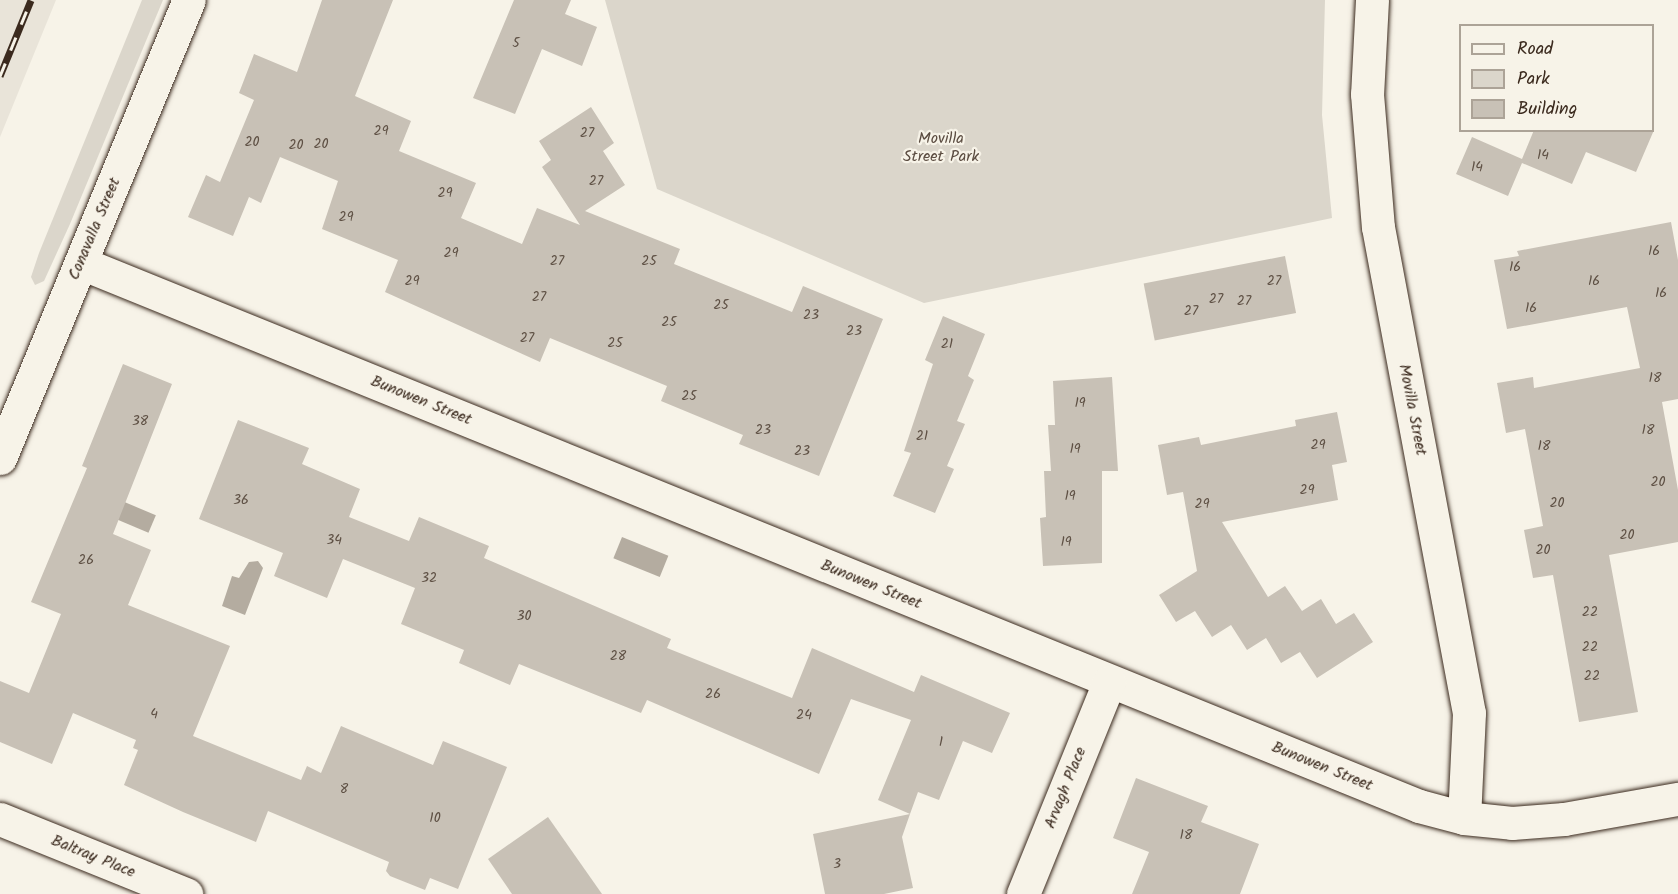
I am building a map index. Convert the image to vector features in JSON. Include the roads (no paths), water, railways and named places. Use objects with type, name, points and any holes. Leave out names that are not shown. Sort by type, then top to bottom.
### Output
[{"type":"street","name":"Conavalla Street","points":[[0,458],[189,0]]},
{"type":"street","name":"Movilla Street","points":[[1372,0],[1366,94],[1378,227],[1469,713],[1464,818]]},
{"type":"street","name":"Bunowen Street","points":[[81,263],[1419,806],[1464,818],[1512,823],[1564,819],[1678,799]]},
{"type":"street","name":"Arvagh Place","points":[[1023,894],[1109,682]]},
{"type":"street","name":"Baltray Place","points":[[0,819],[186,894]]},
{"type":"railway","points":[[0,76],[31,0]]},
{"type":"park label","name":"Movilla Street Park","points":[[941,148]]}]
